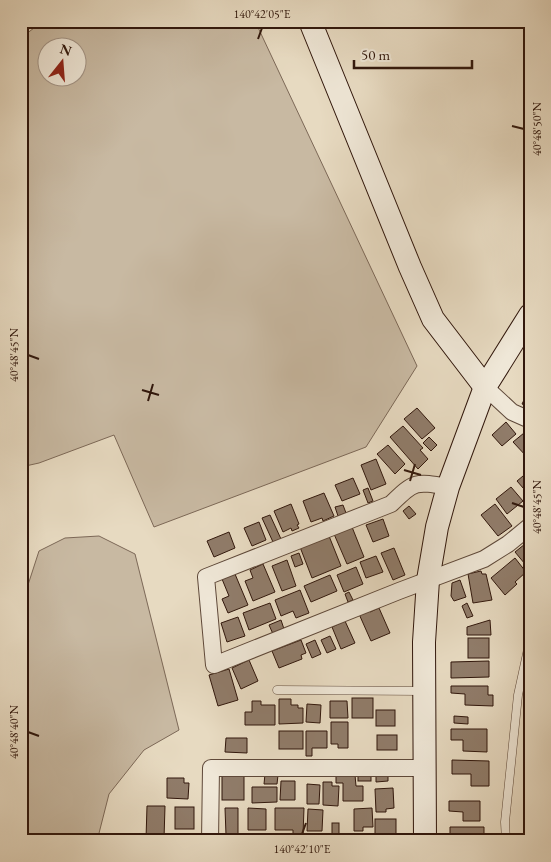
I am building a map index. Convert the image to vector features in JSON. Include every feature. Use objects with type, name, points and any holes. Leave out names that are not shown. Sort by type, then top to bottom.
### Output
[{"type":"street","points":[[310,21],[410,268],[433,319],[485,387],[512,412],[530,420]]},
{"type":"street","points":[[425,841],[424,642],[428,580],[437,526],[448,487],[485,387],[530,315]]},
{"type":"street","points":[[448,487],[418,482],[408,488],[391,504],[206,577],[214,665],[484,559],[508,544],[530,526]]},
{"type":"street","points":[[210,841],[210,768],[425,768]]},
{"type":"lane","points":[[506,841],[505,822],[518,695],[530,640]]},
{"type":"lane","points":[[277,690],[424,690]]},
{"type":"shaded area","points":[[43,21],[255,21],[417,366],[366,447],[154,527],[114,435],[39,463],[21,467],[21,38]]},
{"type":"shaded area","points":[[99,536],[135,554],[179,730],[144,750],[109,794],[97,841],[21,841],[21,611],[25,609],[27,588],[39,551],[65,538]]},
{"type":"building","points":[[530,388],[530,407],[522,404]]},
{"type":"building","points":[[417,408],[435,428],[422,439],[404,419]]},
{"type":"building","points":[[506,422],[516,434],[502,446],[492,435]]},
{"type":"building","points":[[403,426],[423,448],[420,450],[428,459],[418,469],[390,437]]},
{"type":"building","points":[[524,433],[530,439],[530,457],[528,458],[513,442]]},
{"type":"building","points":[[429,437],[437,445],[431,451],[423,443]]},
{"type":"building","points":[[388,445],[405,464],[395,474],[377,454]]},
{"type":"building","points":[[376,459],[386,484],[371,490],[361,465]]},
{"type":"building","points":[[530,472],[530,496],[517,481]]},
{"type":"building","points":[[353,478],[360,494],[342,501],[335,485]]},
{"type":"building","points":[[511,487],[523,501],[507,514],[496,499]]},
{"type":"building","points":[[368,488],[373,501],[368,503],[363,490]]},
{"type":"building","points":[[324,493],[334,516],[323,521],[322,518],[311,522],[303,501]]},
{"type":"building","points":[[291,504],[299,528],[292,531],[291,528],[283,532],[274,511]]},
{"type":"building","points":[[495,504],[512,526],[498,536],[481,515]]},
{"type":"building","points":[[343,505],[346,513],[338,516],[335,507]]},
{"type":"building","points":[[409,506],[416,514],[409,519],[403,511]]},
{"type":"building","points":[[270,515],[281,539],[273,542],[262,518]]},
{"type":"building","points":[[383,519],[389,536],[373,542],[366,525]]},
{"type":"building","points":[[259,522],[266,540],[252,546],[244,528]]},
{"type":"building","points":[[352,527],[364,557],[347,564],[334,534]]},
{"type":"building","points":[[229,532],[235,548],[214,557],[207,541]]},
{"type":"building","points":[[329,536],[341,566],[312,578],[300,547]]},
{"type":"building","points":[[530,540],[530,561],[525,564],[515,552]]},
{"type":"building","points":[[394,548],[405,575],[393,580],[381,553]]},
{"type":"building","points":[[299,553],[303,564],[295,567],[291,556]]},
{"type":"building","points":[[376,556],[383,572],[366,578],[360,562]]},
{"type":"building","points":[[515,558],[526,572],[505,595],[491,578]]},
{"type":"building","points":[[287,560],[296,586],[282,591],[272,566]]},
{"type":"building","points":[[263,564],[275,592],[253,601],[245,581],[253,578],[250,570]]},
{"type":"building","points":[[356,567],[363,584],[344,592],[337,575]]},
{"type":"building","points":[[481,571],[482,574],[486,574],[492,600],[473,603],[468,574]]},
{"type":"building","points":[[235,574],[248,605],[228,613],[222,599],[229,596],[222,579]]},
{"type":"building","points":[[330,575],[337,591],[311,602],[304,586]]},
{"type":"building","points":[[460,580],[466,597],[454,601],[451,596],[452,583]]},
{"type":"building","points":[[300,590],[309,613],[296,618],[293,611],[281,616],[275,600]]},
{"type":"building","points":[[349,592],[353,600],[348,602],[345,594]]},
{"type":"building","points":[[270,603],[276,619],[249,630],[243,613]]},
{"type":"building","points":[[467,603],[473,616],[467,618],[462,606]]},
{"type":"building","points":[[379,608],[390,633],[371,641],[359,614]]},
{"type":"building","points":[[238,617],[245,636],[227,642],[221,623]]},
{"type":"building","points":[[281,620],[284,629],[273,634],[269,625]]},
{"type":"building","points":[[490,620],[491,635],[467,635],[467,627]]},
{"type":"building","points":[[345,621],[355,643],[341,649],[332,627]]},
{"type":"building","points":[[330,636],[336,649],[327,653],[321,640]]},
{"type":"building","points":[[468,638],[489,638],[489,658],[468,658]]},
{"type":"building","points":[[301,640],[306,653],[301,655],[302,659],[279,668],[272,651]]},
{"type":"building","points":[[315,640],[321,654],[312,658],[306,644]]},
{"type":"building","points":[[249,660],[258,681],[241,689],[232,668]]},
{"type":"building","points":[[489,661],[489,677],[451,678],[451,662]]},
{"type":"building","points":[[229,669],[238,700],[218,706],[209,675]]},
{"type":"building","points":[[451,686],[488,686],[488,695],[493,695],[493,706],[465,705],[465,694],[451,693]]},
{"type":"building","points":[[352,698],[373,698],[373,718],[352,718]]},
{"type":"building","points":[[279,699],[291,699],[291,705],[298,705],[298,708],[303,708],[303,723],[279,724]]},
{"type":"building","points":[[252,701],[261,701],[261,705],[275,705],[275,725],[245,725],[245,712],[252,712]]},
{"type":"building","points":[[330,701],[347,701],[348,718],[330,718]]},
{"type":"building","points":[[307,704],[321,705],[320,723],[306,722]]},
{"type":"building","points":[[376,710],[395,710],[395,726],[376,726]]},
{"type":"building","points":[[454,716],[468,717],[468,724],[454,723]]},
{"type":"building","points":[[331,722],[348,722],[348,748],[338,748],[338,744],[331,744]]},
{"type":"building","points":[[451,729],[487,729],[487,752],[463,751],[463,740],[451,740]]},
{"type":"building","points":[[279,731],[303,731],[303,749],[279,749]]},
{"type":"building","points":[[306,731],[327,731],[327,748],[312,748],[312,756],[306,756]]},
{"type":"building","points":[[377,735],[397,735],[397,750],[377,750]]},
{"type":"building","points":[[226,738],[247,738],[247,753],[225,752]]},
{"type":"building","points":[[452,760],[489,761],[489,786],[471,786],[471,774],[452,774]]},
{"type":"building","points":[[358,772],[371,772],[371,781],[358,781]]},
{"type":"building","points":[[265,774],[278,775],[277,784],[264,784]]},
{"type":"building","points":[[355,775],[356,786],[363,786],[363,801],[343,801],[343,783],[336,783],[336,776]]},
{"type":"building","points":[[222,776],[244,776],[244,800],[222,800]]},
{"type":"building","points":[[376,776],[388,776],[388,781],[376,782]]},
{"type":"building","points":[[167,778],[184,778],[184,783],[189,783],[188,799],[167,798]]},
{"type":"building","points":[[281,781],[295,781],[295,800],[280,800]]},
{"type":"building","points":[[323,782],[332,782],[332,786],[339,786],[338,806],[323,805]]},
{"type":"building","points":[[307,784],[320,785],[319,804],[307,804]]},
{"type":"building","points":[[252,787],[277,787],[277,802],[252,803]]},
{"type":"building","points":[[393,788],[394,808],[386,809],[386,812],[376,812],[375,789]]},
{"type":"building","points":[[449,801],[480,801],[480,821],[463,821],[463,812],[449,811]]},
{"type":"building","points":[[147,806],[165,806],[164,839],[146,839]]},
{"type":"building","points":[[175,807],[194,807],[194,829],[175,829]]},
{"type":"building","points":[[225,808],[238,808],[238,835],[226,835]]},
{"type":"building","points":[[248,808],[266,809],[266,830],[248,830]]},
{"type":"building","points":[[275,808],[304,808],[303,835],[293,835],[293,830],[275,830]]},
{"type":"building","points":[[372,808],[373,827],[363,827],[363,831],[354,831],[354,809]]},
{"type":"building","points":[[308,809],[323,810],[322,831],[307,831]]},
{"type":"building","points":[[375,819],[396,819],[396,835],[375,835]]},
{"type":"building","points":[[332,823],[339,823],[339,838],[332,838]]},
{"type":"building","points":[[450,827],[484,827],[484,841],[467,841],[467,835],[450,835]]}]
